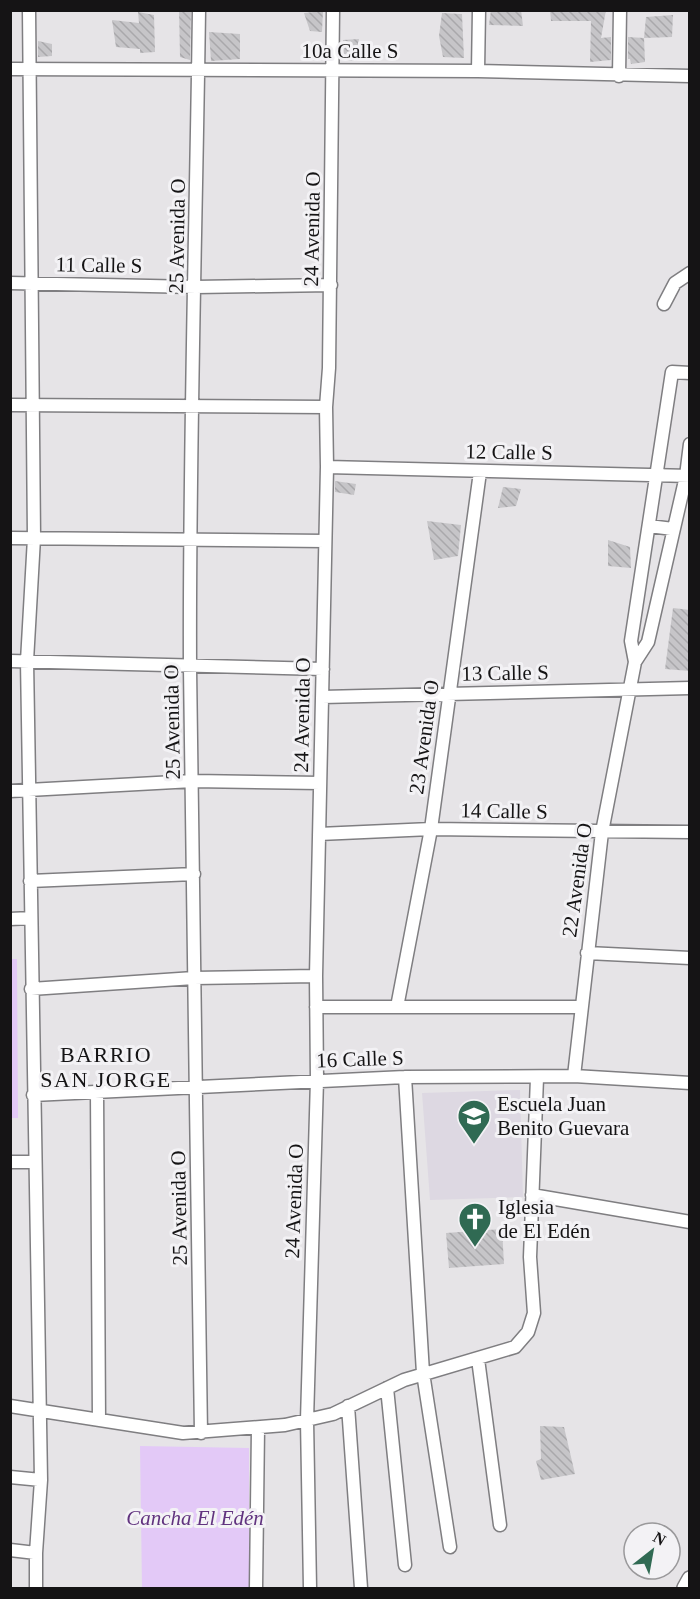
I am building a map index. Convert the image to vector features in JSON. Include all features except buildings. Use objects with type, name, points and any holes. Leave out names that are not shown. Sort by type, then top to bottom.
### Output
[{"type":"street","points":[[29,10],[34,538],[27,661],[34,1162],[41,1411],[41,1480],[36,1588]]},
{"type":"street","name":"25 Avenida O","points":[[199,10],[190,666],[201,1433]]},
{"type":"street","name":"24 Avenida O","points":[[310,1588],[307,1420],[317,1080],[316,976],[327,467],[326,407],[331,285],[333,10]]},
{"type":"street","points":[[478,71],[479,10]]},
{"type":"street","points":[[620,10],[620,76]]},
{"type":"street","name":"10a Calle S","points":[[10,69],[198,68],[690,76]]},
{"type":"street","points":[[664,304],[675,283],[690,273]]},
{"type":"street","name":"11 Calle S","points":[[10,283],[196,287],[331,285]]},
{"type":"street","points":[[635,662],[631,641],[672,372],[690,373]]},
{"type":"street","points":[[10,405],[326,407]]},
{"type":"street","points":[[635,662],[648,642],[673,529],[688,476],[690,444]]},
{"type":"street","name":"12 Calle S","points":[[327,467],[480,472],[658,473],[688,476]]},
{"type":"street","name":"23 Avenida O","points":[[397,1007],[431,829],[480,472]]},
{"type":"street","points":[[649,526],[673,529]]},
{"type":"street","points":[[10,538],[325,541]]},
{"type":"street","points":[[10,661],[322,669]]},
{"type":"street","name":"22 Avenida O","points":[[574,1076],[580,1007],[602,832],[635,662]]},
{"type":"street","name":"13 Calle S","points":[[322,697],[690,688]]},
{"type":"street","points":[[10,791],[192,781],[320,783]]},
{"type":"street","name":"14 Calle S","points":[[319,834],[431,829],[690,832]]},
{"type":"street","points":[[30,880],[194,874]]},
{"type":"street","points":[[10,919],[30,918]]},
{"type":"street","points":[[587,953],[690,958]]},
{"type":"street","points":[[31,989],[194,978],[316,976]]},
{"type":"street","points":[[316,1007],[580,1007]]},
{"type":"street","name":"16 Calle S","points":[[33,1095],[405,1077],[574,1076],[690,1083]]},
{"type":"street","points":[[405,1077],[423,1373],[450,1547]]},
{"type":"street","points":[[10,1406],[183,1433],[258,1428],[307,1420],[348,1406],[423,1373],[515,1347],[528,1332],[534,1314],[530,1257],[537,1078]]},
{"type":"street","points":[[97,1092],[99,1420]]},
{"type":"street","points":[[10,1162],[34,1162]]},
{"type":"street","points":[[532,1195],[690,1222]]},
{"type":"street","points":[[478,1359],[500,1525]]},
{"type":"street","points":[[387,1388],[405,1565]]},
{"type":"street","points":[[348,1406],[361,1588]]},
{"type":"street","points":[[256,1588],[258,1428]]},
{"type":"street","points":[[10,1477],[41,1480]]},
{"type":"street","points":[[10,1550],[36,1553]]},
{"type":"street","points":[[685,1588],[690,1579]]},
{"type":"shaded area","name":"Escuela Juan Benito Guevara","points":[[520,1090],[523,1197],[430,1200],[422,1093]]},
{"type":"green space","points":[[11,959],[17,959],[18,1118],[10,1118]]},
{"type":"green space","name":"Cancha El Edén","points":[[140,1446],[249,1448],[249,1588],[142,1588]]},
{"type":"place","name":"Escuela Juan Benito Guevara","points":[[474,1145]]},
{"type":"place","name":"Iglesia de El Edén","points":[[475,1248]]},
{"type":"district","name":"BARRIO SAN JORGE","points":[[106,1066]]}]
